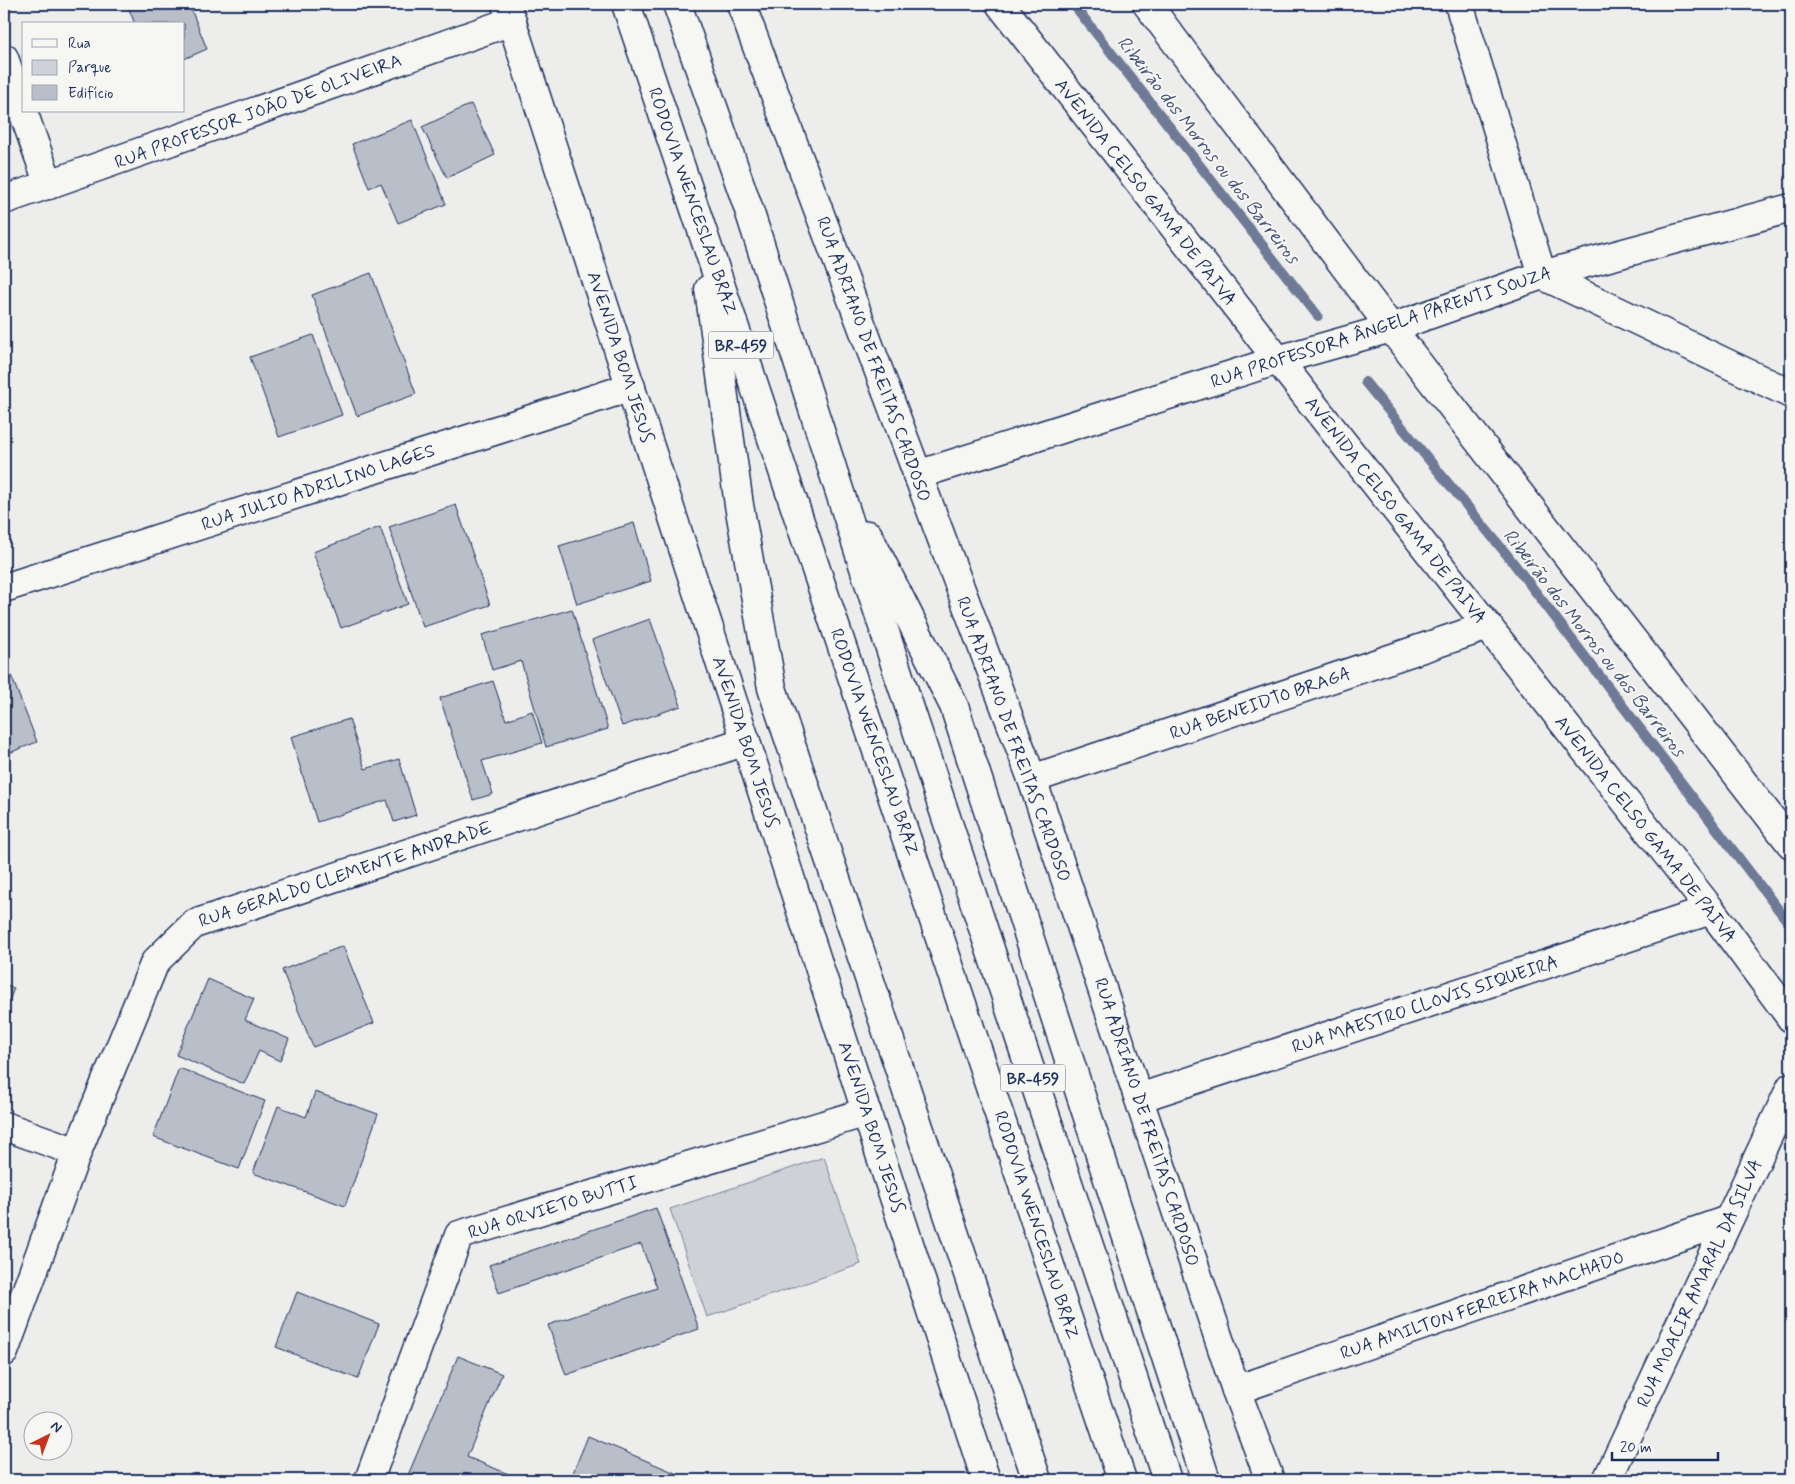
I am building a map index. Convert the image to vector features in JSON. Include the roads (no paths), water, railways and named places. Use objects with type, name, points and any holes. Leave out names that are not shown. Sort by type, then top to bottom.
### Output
[{"type":"street","name":"RODOVIA WENCESLAU BRAZ","points":[[626,4],[1122,1480]]},
{"type":"street","name":"BR-459","points":[[677,4],[748,207],[899,676],[1167,1480]]},
{"type":"street","name":"RUA ADRIANO DE FREITAS CARDOSO","points":[[741,4],[1032,779],[1236,1390],[1270,1480]]},
{"type":"street","name":"AVENIDA CELSO GAMA DE PAIVA","points":[[1000,4],[1711,910],[1791,1018]]},
{"type":"street","points":[[1147,4],[1391,328],[1791,844]]},
{"type":"street","points":[[1458,4],[1542,275],[1791,394]]},
{"type":"street","name":"RUA PROFESSOR JOÃO DE OLIVEIRA","points":[[4,200],[50,185],[509,12]]},
{"type":"street","name":"AVENIDA BOM JESUS","points":[[509,12],[986,1480]]},
{"type":"street","points":[[4,58],[22,108]]},
{"type":"street","points":[[24,112],[50,185]]},
{"type":"street","points":[[748,207],[858,515],[954,706],[1206,1480]]},
{"type":"street","name":"RUA PROFESSORA ÂNGELA PARENTI SOUZA","points":[[917,475],[1278,360],[1391,328],[1542,275],[1791,208]]},
{"type":"street","points":[[700,223],[739,505],[772,688],[1037,1480]]},
{"type":"street","name":"RUA JULIO ADRILINO LAGES","points":[[4,588],[631,386]]},
{"type":"street","name":"RUA BENEIDTO BRAGA","points":[[1032,779],[1488,626]]},
{"type":"street","name":"RUA GERALDO CLEMENTE ANDRADE","points":[[4,1352],[77,1152],[154,962],[194,924],[746,741]]},
{"type":"street","name":"RUA MAESTRO CLOVIS SIQUEIRA","points":[[1139,1098],[1711,910]]},
{"type":"street","name":"RUA MOACIR AMARAL DA SILVA","points":[[1608,1480],[1791,1087]]},
{"type":"street","name":"RUA ORVIETO BUTTI","points":[[370,1480],[459,1235],[867,1112]]},
{"type":"street","points":[[4,1126],[77,1152]]},
{"type":"street","name":"RUA AMILTON FERREIRA MACHADO","points":[[1236,1390],[1728,1220]]},
{"type":"waterway","name":"Ribeirão dos Morros ou dos Barreiros","points":[[1073,4],[1318,316]]},
{"type":"waterway","name":"Ribeirão dos Morros ou dos Barreiros","points":[[1365,382],[1508,556],[1791,926]]}]
